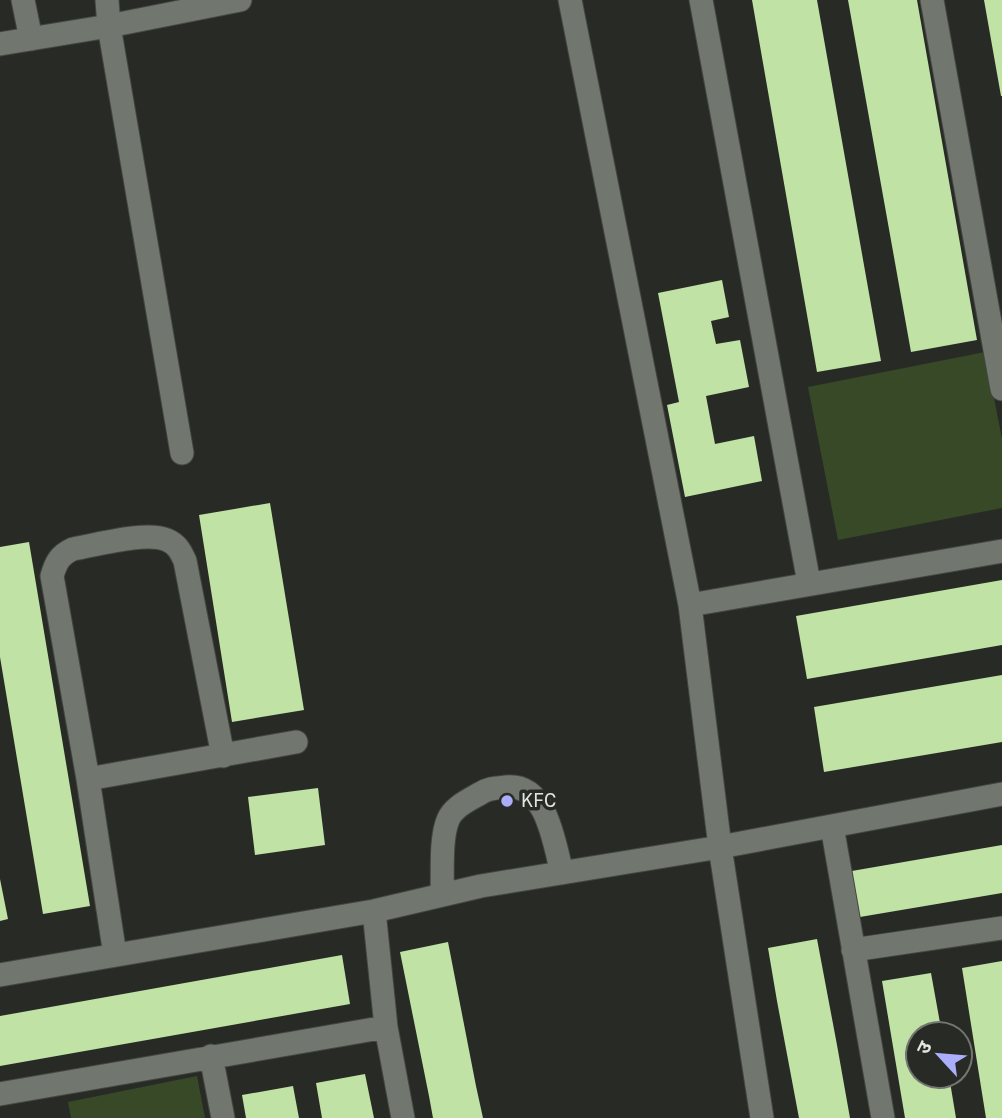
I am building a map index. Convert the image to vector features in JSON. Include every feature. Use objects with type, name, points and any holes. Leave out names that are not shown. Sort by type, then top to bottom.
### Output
[{"type":"street","points":[[23,0],[31,39]]},
{"type":"street","points":[[107,0],[109,26],[182,453]]},
{"type":"street","points":[[0,44],[240,0]]},
{"type":"street","points":[[570,0],[690,605],[719,847],[762,1118]]},
{"type":"street","points":[[701,0],[809,583]]},
{"type":"street","points":[[932,0],[1002,389]]},
{"type":"street","points":[[114,955],[88,779],[52,576],[55,564],[63,554],[73,549],[147,537],[167,539],[178,548],[185,561],[223,756]]},
{"type":"street","points":[[690,605],[1002,551]]},
{"type":"street","points":[[88,779],[296,742]]},
{"type":"street","points":[[442,895],[444,841],[448,819],[461,804],[489,789],[518,786],[534,795],[548,823],[562,873]]},
{"type":"street","points":[[0,975],[374,911],[481,886],[719,847],[1002,794]]},
{"type":"street","points":[[832,826],[883,1118]]},
{"type":"street","points":[[374,911],[386,1027],[403,1118]]},
{"type":"street","points":[[853,950],[1002,928]]},
{"type":"street","points":[[0,1094],[386,1027]]},
{"type":"street","points":[[211,1056],[223,1118]]},
{"type":"green space","points":[[985,352],[1002,439],[1002,508],[838,540],[808,387]]},
{"type":"green space","points":[[197,1076],[205,1118],[71,1118],[68,1102]]},
{"type":"building","points":[[752,0],[817,0],[881,361],[817,372]]},
{"type":"building","points":[[848,0],[917,0],[977,340],[911,352]]},
{"type":"building","points":[[984,0],[1002,0],[1002,96],[1001,96]]},
{"type":"building","points":[[722,280],[729,317],[711,321],[716,344],[740,340],[749,387],[706,396],[715,444],[754,436],[762,481],[685,497],[667,405],[679,402],[658,293]]},
{"type":"building","points":[[270,503],[304,710],[232,722],[199,515]]},
{"type":"building","points":[[29,542],[90,906],[43,914],[0,657],[0,547]]},
{"type":"building","points":[[1002,580],[1002,645],[807,679],[796,616]]},
{"type":"building","points":[[1002,675],[1002,742],[824,772],[814,707]]},
{"type":"building","points":[[318,788],[325,845],[255,855],[248,797]]},
{"type":"building","points":[[1002,845],[1002,893],[854,918],[846,872]]},
{"type":"building","points":[[0,879],[8,919],[0,921]]},
{"type":"building","points":[[817,939],[850,1118],[799,1118],[777,1001],[768,948]]},
{"type":"building","points":[[448,942],[483,1118],[433,1118],[400,952]]},
{"type":"building","points":[[342,955],[350,1004],[0,1066],[0,1016]]},
{"type":"building","points":[[1002,961],[1002,1118],[986,1118],[974,1043],[974,1020],[970,1020],[962,968]]},
{"type":"building","points":[[931,973],[939,1020],[904,1020],[904,1090],[951,1090],[956,1118],[905,1118],[882,981]]},
{"type":"building","points":[[365,1074],[374,1118],[322,1118],[316,1083]]},
{"type":"building","points":[[293,1086],[299,1118],[246,1118],[242,1095]]},
{"type":"place","name":"KFC","points":[[507,801]]}]
